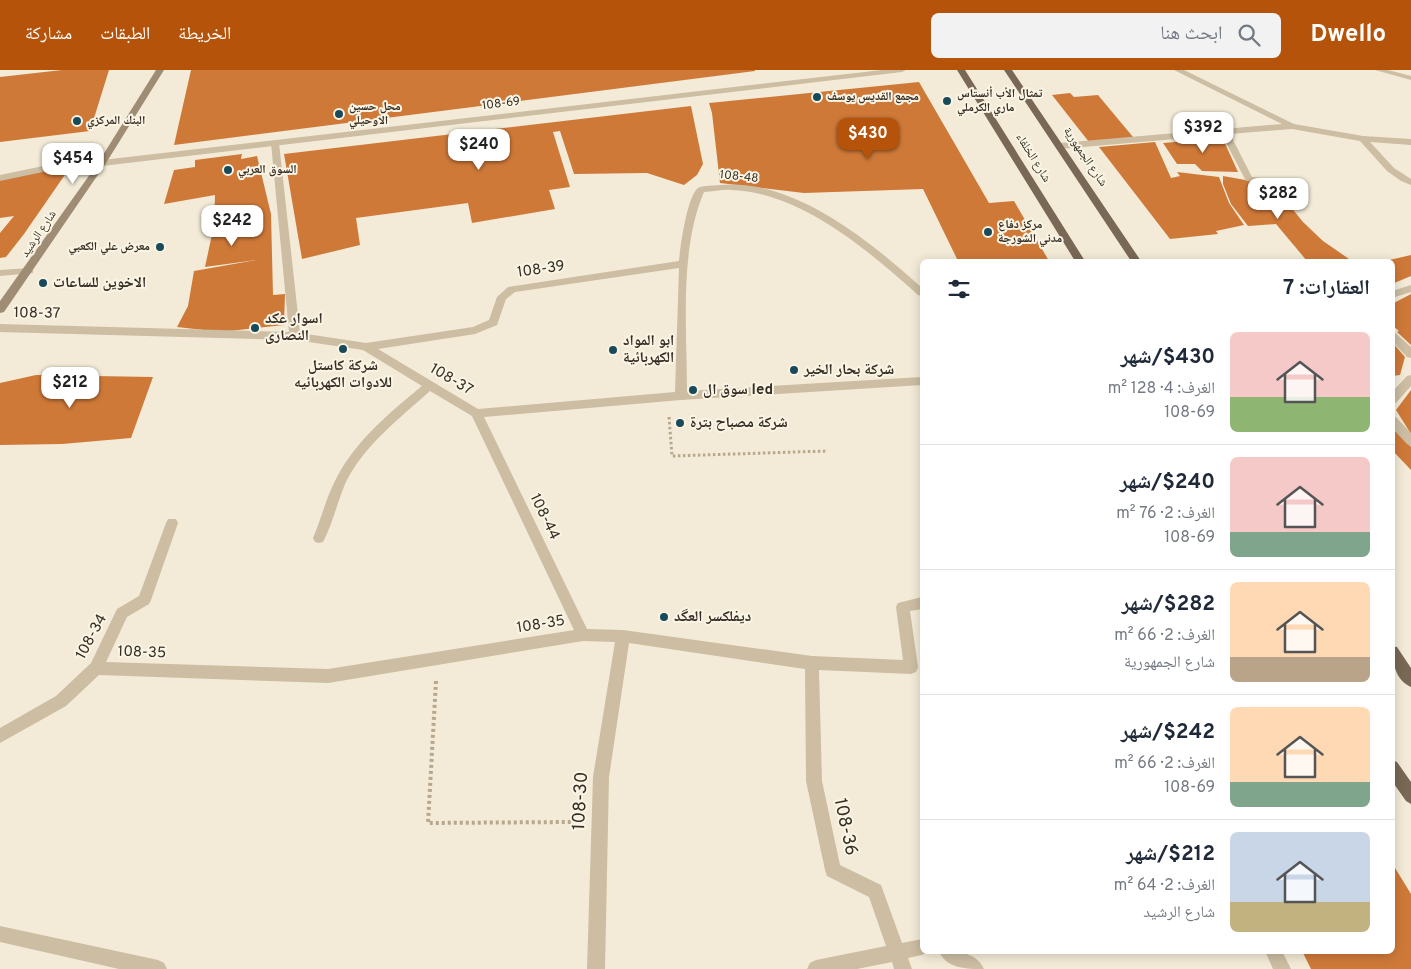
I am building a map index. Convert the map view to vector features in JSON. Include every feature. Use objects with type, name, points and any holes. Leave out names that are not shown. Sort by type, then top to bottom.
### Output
[{"type":"main road","name":"شارع الرشيد","points":[[0,309],[104,160],[160,70]]},
{"type":"main road","name":"شارع الخلفاء","points":[[961,70],[1079,259]]},
{"type":"main road","name":"شارع الجمهورية","points":[[1008,70],[1135,259]]},
{"type":"main road","points":[[1395,656],[1411,680]]},
{"type":"main road","points":[[1395,772],[1411,796]]},
{"type":"street","name":"108-69","points":[[0,178],[104,160],[275,143],[902,70]]},
{"type":"street","points":[[1178,70],[1292,126]]},
{"type":"street","points":[[1379,70],[1411,78]]},
{"type":"street","points":[[1060,146],[1292,126],[1363,139],[1411,142]]},
{"type":"street","points":[[1225,132],[1249,179],[1281,182]]},
{"type":"street","points":[[1363,139],[1382,162],[1411,182]]},
{"type":"street","points":[[275,143],[295,336]]},
{"type":"street","name":"108-48","points":[[680,396],[683,264],[695,200],[701,190],[718,186],[774,193],[797,204],[877,253],[920,291]]},
{"type":"street","name":"108-39","points":[[366,347],[475,330],[493,322],[502,297],[512,289],[683,264]]},
{"type":"street","points":[[0,272],[28,271]]},
{"type":"street","points":[[1395,294],[1411,288]]},
{"type":"street","name":"108-37","points":[[0,328],[295,336],[366,347],[476,413],[680,396],[920,381]]},
{"type":"street","points":[[1395,337],[1411,354]]},
{"type":"street","points":[[1395,397],[1411,379]]},
{"type":"street","points":[[319,538],[328,522],[342,477],[377,430],[430,385]]},
{"type":"street","name":"108-44","points":[[476,413],[583,635]]},
{"type":"street","points":[[1395,423],[1411,441]]},
{"type":"street","name":"108-34","points":[[0,736],[61,701],[96,668],[122,613],[144,600],[172,523]]},
{"type":"street","name":"108-35","points":[[96,668],[328,676],[583,635],[623,636],[812,663],[911,667],[902,607],[920,602]]},
{"type":"street","name":"108-30","points":[[596,969],[601,777],[623,636]]},
{"type":"street","name":"108-36","points":[[812,663],[814,781],[833,870],[875,891],[904,969]]},
{"type":"street","points":[[0,934],[158,969]]},
{"type":"street","points":[[816,969],[920,947]]},
{"type":"street","points":[[952,954],[975,969]]},
{"type":"street","points":[[1274,954],[1282,969]]},
{"type":"path","points":[[667,397],[672,456],[827,451]]},
{"type":"path","points":[[438,658],[428,823],[600,822]]},
{"type":"building","points":[[62,70],[109,70],[90,131],[0,142],[0,77]]},
{"type":"building","name":"السوق العربي","points":[[191,70],[755,70],[755,71],[174,145]]},
{"type":"building","points":[[919,82],[989,203],[1014,201],[1048,259],[957,259],[923,189],[804,193],[720,183],[712,113],[709,103]]},
{"type":"building","points":[[1070,93],[1074,97],[1098,95],[1133,137],[1089,142],[1052,95]]},
{"type":"building","points":[[691,106],[703,164],[697,175],[684,185],[647,173],[574,174],[560,131],[553,132],[570,187],[549,190],[555,209],[472,223],[468,203],[356,218],[360,245],[302,259],[284,154]]},
{"type":"building","points":[[1197,136],[1222,137],[1238,172],[1202,171],[1195,164],[1177,164],[1163,143],[1199,140]]},
{"type":"building","points":[[1155,142],[1171,178],[1180,176],[1177,172],[1219,177],[1229,203],[1244,225],[1216,231],[1218,234],[1170,239],[1099,147]]},
{"type":"building","points":[[242,154],[241,159],[257,156],[271,214],[273,295],[285,294],[284,325],[221,332],[177,327],[188,306],[194,271],[256,260],[205,267],[214,225],[215,195],[164,204],[174,170],[195,167],[195,160]]},
{"type":"building","points":[[71,166],[24,234],[6,257],[0,258],[0,233],[14,216],[0,218],[0,180]]},
{"type":"building","points":[[1223,176],[1251,181],[1263,202],[1286,201],[1303,222],[1323,241],[1349,259],[1305,259],[1276,224],[1248,226],[1231,204],[1223,184]]},
{"type":"building","points":[[1411,255],[1411,276],[1395,283],[1394,259]]},
{"type":"building","points":[[1411,294],[1411,345],[1397,332],[1399,331],[1395,328],[1395,302]]},
{"type":"building","points":[[1395,345],[1405,357],[1400,375],[1395,376]]},
{"type":"building","points":[[36,375],[153,377],[131,438],[62,444],[0,445],[0,383]]},
{"type":"building","points":[[1411,390],[1411,434],[1396,410]]},
{"type":"building","points":[[1395,430],[1411,447],[1411,470],[1395,453]]},
{"type":"building","points":[[1395,868],[1411,894],[1411,969],[1311,969],[1304,954],[1395,954]]},
{"type":"place","name":"مجمع القديس يوسف","points":[[817,97]]},
{"type":"place","name":"تمثال الأب أنستاس ماري الكرملي","points":[[947,101]]},
{"type":"place","name":"محل حسين الاوحيلي","points":[[339,114]]},
{"type":"place","name":"البنك المركزي","points":[[77,121]]},
{"type":"place","name":"السوق العربي","points":[[228,170]]},
{"type":"place","name":"مركز دفاع مدني الشورجة","points":[[988,232]]},
{"type":"place","name":"معرض علي الكعبي","points":[[160,247]]},
{"type":"place","name":"الاخوين للساعات","points":[[43,283]]},
{"type":"place","name":"اسوار عكد النصارى","points":[[255,328]]},
{"type":"place","name":"شركة كاستل للادوات الكهربائيه","points":[[343,349]]},
{"type":"place","name":"ابو المواد الكهربائية","points":[[613,350]]},
{"type":"place","name":"شركة بحار الخير","points":[[794,370]]},
{"type":"place","name":"سوق ال led","points":[[693,390]]},
{"type":"place","name":"شركة مصباح بترة","points":[[680,423]]},
{"type":"place","name":"ديفلكسر العگد","points":[[664,617]]}]
